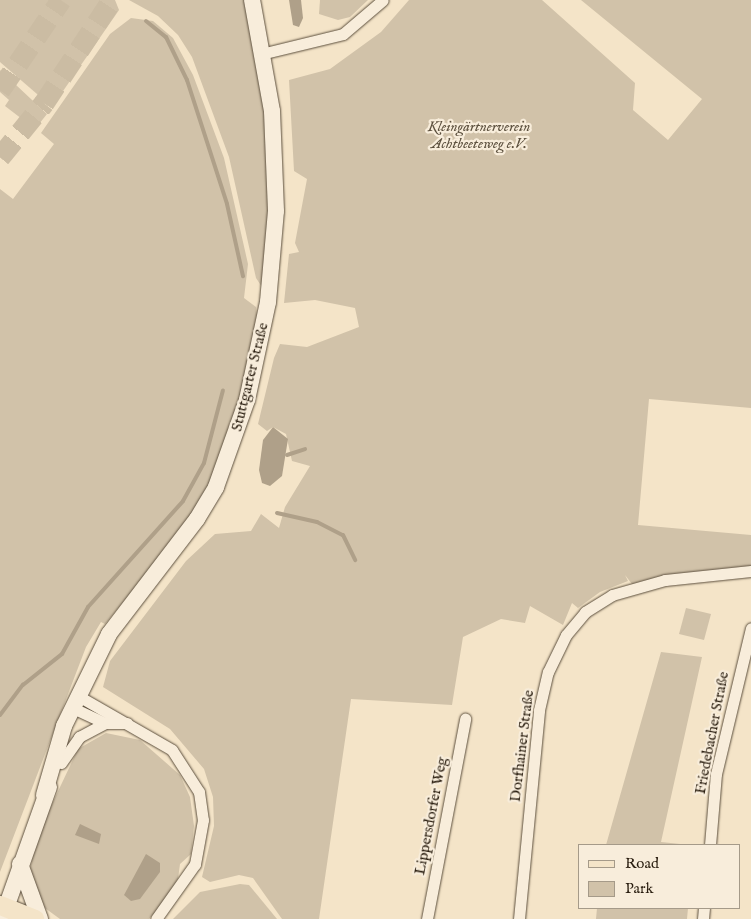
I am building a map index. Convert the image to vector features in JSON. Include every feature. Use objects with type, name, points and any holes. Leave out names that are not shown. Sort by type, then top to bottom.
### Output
[{"type":"main road","name":"Stuttgarter Straße","points":[[44,795],[51,759],[109,634],[178,546],[211,495],[247,400],[268,302],[276,211],[264,53],[252,0]]},
{"type":"main road","name":"Stuttgarter Straße","points":[[2,910],[44,795],[61,763],[78,703]]},
{"type":"main road","points":[[0,881],[20,861],[40,919]]},
{"type":"main road","points":[[2,910],[34,919]]},
{"type":"street","points":[[264,53],[343,34],[383,0]]},
{"type":"street","name":"Dorfhainer Straße","points":[[520,919],[539,710],[548,672],[566,636],[585,612],[612,595],[665,580],[751,571]]},
{"type":"street","name":"Friedebacher Straße","points":[[710,844],[716,774],[751,628]]},
{"type":"street","points":[[78,703],[127,723],[172,750],[192,777],[202,806],[195,864],[156,919]]},
{"type":"street","points":[[78,703],[105,723]]},
{"type":"street","name":"Lippersdorfer Weg","points":[[427,919],[465,718]]},
{"type":"street","points":[[61,763],[79,737],[105,723],[127,723]]},
{"type":"green space","points":[[0,0],[115,0],[119,10],[52,107],[0,62]]},
{"type":"green space","points":[[129,0],[245,0],[263,84],[270,172],[264,290],[256,278],[229,157],[192,57],[178,35],[158,16]]},
{"type":"green space","points":[[320,0],[368,0],[350,17],[338,20],[319,14]]},
{"type":"green space","name":"Kleingärtnerverein Achtbeeteweg e.V.","points":[[409,0],[542,0],[635,83],[633,110],[668,140],[702,99],[581,0],[751,0],[751,408],[649,399],[638,525],[751,535],[751,571],[635,588],[625,575],[628,581],[600,592],[578,608],[572,603],[563,625],[530,606],[525,623],[501,619],[463,637],[452,705],[351,699],[319,919],[282,919],[253,878],[239,875],[210,882],[202,877],[214,826],[213,797],[204,769],[170,729],[103,687],[110,661],[186,561],[215,534],[251,531],[261,514],[279,528],[285,507],[310,466],[292,461],[286,434],[273,427],[267,431],[258,424],[274,358],[280,344],[307,347],[359,327],[355,308],[315,300],[284,303],[289,254],[299,252],[295,243],[307,179],[294,171],[289,80],[330,69],[381,32]]},
{"type":"green space","points":[[131,18],[153,21],[173,38],[193,75],[224,158],[248,264],[244,298],[256,307],[258,322],[249,371],[210,483],[193,518],[105,624],[101,622],[86,647],[0,872],[0,189],[13,199],[54,144],[41,133],[110,34]]},
{"type":"green space","points":[[0,70],[47,114],[35,129],[5,106],[9,100],[0,92]]},
{"type":"green space","points":[[686,608],[711,614],[704,640],[679,634]]},
{"type":"green space","points":[[661,652],[702,657],[661,842],[680,844],[606,844]]},
{"type":"green space","points":[[106,733],[140,740],[180,775],[190,797],[194,826],[191,854],[180,864],[178,879],[167,899],[149,919],[60,919],[38,903],[29,875],[33,855],[44,821],[78,749]]},
{"type":"green space","points":[[240,884],[249,885],[277,919],[173,919],[200,892]]},
{"type":"green space","points":[[597,909],[688,909],[687,919],[596,919]]},
{"type":"shaded area","points":[[289,0],[301,0],[303,18],[299,27],[293,25]]},
{"type":"shaded area","points":[[273,427],[288,439],[282,476],[270,486],[262,483],[259,470],[263,440]]},
{"type":"shaded area","points":[[80,824],[101,834],[99,844],[75,835]]},
{"type":"shaded area","points":[[146,854],[160,863],[160,872],[140,899],[131,901],[124,895]]},
{"type":"waterway","points":[[146,21],[166,37],[187,80],[227,204],[243,276]]},
{"type":"waterway","points":[[0,715],[23,685],[62,654],[88,607],[183,501],[204,463],[223,390]]},
{"type":"waterway","points":[[287,455],[305,449]]},
{"type":"waterway","points":[[277,513],[317,522],[343,535],[355,560]]},
{"type":"tunnel","points":[[0,90],[61,0]]},
{"type":"tunnel","points":[[0,157],[44,103],[112,0]]}]
